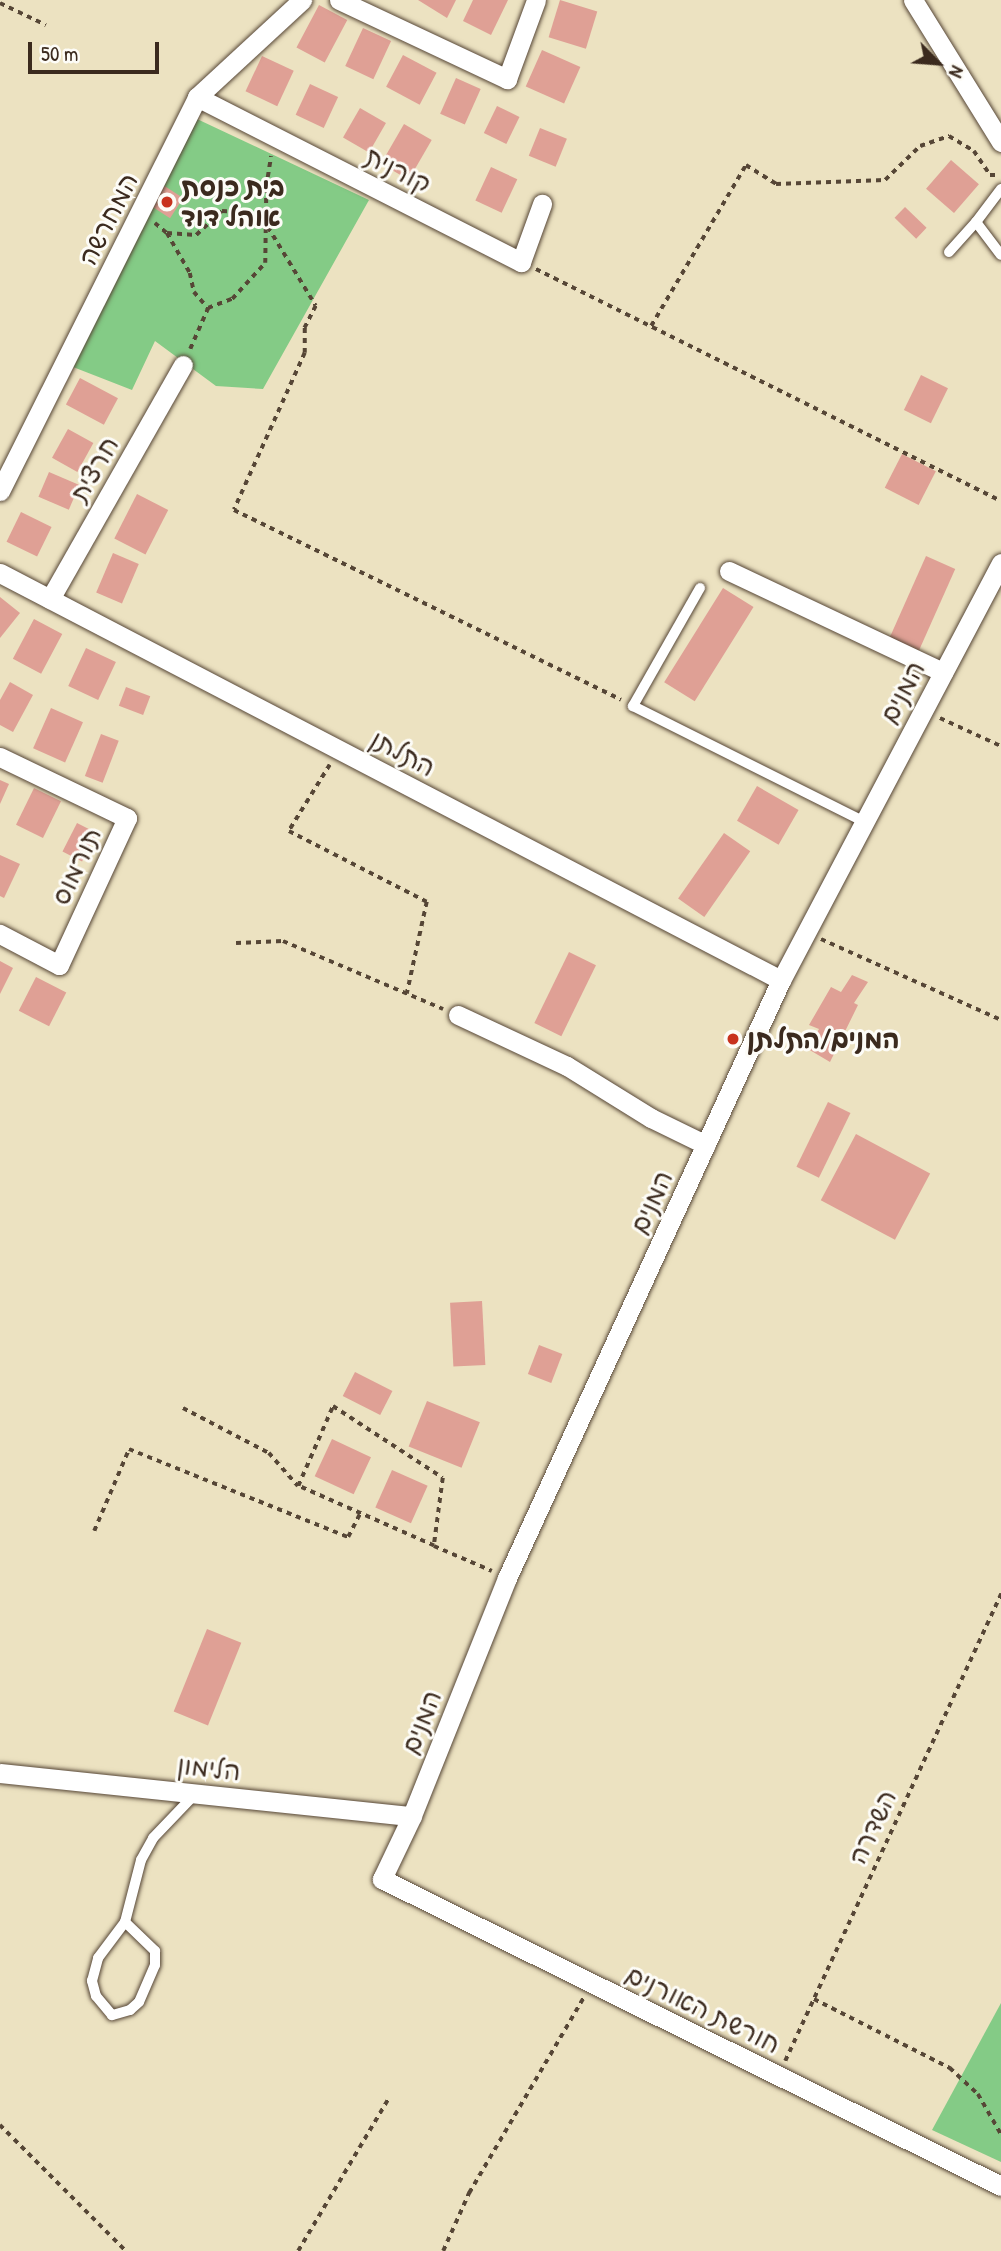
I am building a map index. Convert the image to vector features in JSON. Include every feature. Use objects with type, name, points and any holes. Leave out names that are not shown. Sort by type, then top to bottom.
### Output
[{"type":"street","name":"המחרשה","points":[[0,491],[197,97],[302,0]]},
{"type":"street","points":[[339,0],[507,79],[536,0]]},
{"type":"street","points":[[913,0],[1001,142]]},
{"type":"street","name":"קורנית","points":[[197,97],[521,261]]},
{"type":"street","points":[[521,261],[542,204]]},
{"type":"street","name":"חרצית","points":[[50,599],[183,365]]},
{"type":"street","name":"המנים","points":[[382,1879],[412,1816],[507,1578],[804,931],[1001,563]]},
{"type":"street","points":[[729,570],[943,672]]},
{"type":"street","name":"התלתן","points":[[0,573],[781,980]]},
{"type":"street","name":"תורמוס","points":[[0,757],[127,818],[59,965],[0,934]]},
{"type":"street","points":[[458,1015],[567,1066],[651,1118],[706,1145]]},
{"type":"street","name":"הלימון","points":[[0,1773],[412,1816]]},
{"type":"street","name":"חורשת האורנים","points":[[382,1879],[1001,2186]]},
{"type":"lane","points":[[949,253],[1001,189]]},
{"type":"lane","points":[[976,222],[1001,255]]},
{"type":"lane","points":[[700,588],[634,706],[863,821]]},
{"type":"lane","points":[[125,1922],[155,1951],[155,1965],[139,2002],[130,2010],[112,2015],[96,1996],[92,1981],[98,1958],[125,1922],[141,1860],[153,1838],[197,1793]]},
{"type":"path","points":[[0,3],[46,25]]},
{"type":"path","points":[[651,326],[746,165],[776,184],[885,180],[920,146],[949,135],[974,151],[990,175],[1001,175]]},
{"type":"path","points":[[183,365],[208,309],[232,299],[265,263],[268,227],[266,187],[274,136]]},
{"type":"path","points":[[141,211],[167,233],[190,273],[194,292],[208,309]]},
{"type":"path","points":[[167,233],[196,235],[222,211],[240,212],[268,227],[316,306],[305,328],[305,353],[234,510],[634,706]]},
{"type":"path","points":[[521,261],[1001,501]]},
{"type":"path","points":[[922,710],[1001,746]]},
{"type":"path","points":[[340,750],[289,831],[427,902],[407,993]]},
{"type":"path","points":[[804,931],[1001,1020]]},
{"type":"path","points":[[236,943],[283,941],[458,1015]]},
{"type":"path","points":[[298,1486],[333,1406],[443,1478],[434,1546]]},
{"type":"path","points":[[183,1408],[269,1453],[298,1486],[507,1578]]},
{"type":"path","points":[[94,1531],[129,1449],[348,1537],[360,1513]]},
{"type":"path","name":"השדרה","points":[[779,2076],[1001,1594]]},
{"type":"path","points":[[443,2251],[469,2193],[592,1983]]},
{"type":"path","points":[[814,1999],[950,2068],[978,2094],[1001,2134]]},
{"type":"path","points":[[298,2251],[389,2098]]},
{"type":"path","points":[[0,2125],[126,2251]]},
{"type":"green space","points":[[197,119],[369,200],[263,389],[216,386],[155,341],[132,390],[73,367]]},
{"type":"green space","points":[[1001,2003],[1001,2162],[932,2130]]},
{"type":"building","points":[[418,0],[456,0],[447,18]]},
{"type":"building","points":[[473,0],[508,0],[491,35],[463,21]]},
{"type":"building","points":[[560,0],[597,11],[586,49],[549,37]]},
{"type":"building","points":[[319,5],[347,20],[325,62],[296,47]]},
{"type":"building","points":[[363,28],[391,41],[373,79],[345,66]]},
{"type":"building","points":[[542,50],[580,67],[564,104],[526,87]]},
{"type":"building","points":[[403,55],[437,73],[420,105],[386,87]]},
{"type":"building","points":[[262,56],[294,71],[277,106],[246,91]]},
{"type":"building","points":[[456,78],[481,89],[465,125],[440,114]]},
{"type":"building","points":[[310,84],[338,97],[324,128],[296,115]]},
{"type":"building","points":[[497,106],[519,117],[506,144],[484,133]]},
{"type":"building","points":[[360,108],[386,123],[369,152],[343,137]]},
{"type":"building","points":[[404,124],[432,140],[409,180],[381,164]]},
{"type":"building","points":[[540,128],[567,139],[556,167],[529,156]]},
{"type":"building","points":[[951,160],[979,184],[954,213],[926,189]]},
{"type":"building","points":[[491,167],[517,179],[502,213],[475,201]]},
{"type":"building","name":"בית כנסת אוהל דוד","points":[[163,185],[183,198],[170,218],[150,205]]},
{"type":"building","points":[[905,207],[927,228],[916,239],[895,218]]},
{"type":"building","points":[[921,375],[948,388],[931,423],[904,410]]},
{"type":"building","points":[[80,378],[118,398],[104,425],[66,404]]},
{"type":"building","points":[[68,429],[93,443],[77,472],[52,458]]},
{"type":"building","points":[[902,454],[936,471],[919,505],[885,488]]},
{"type":"building","points":[[49,472],[79,485],[69,510],[38,497]]},
{"type":"building","points":[[137,494],[168,510],[145,554],[114,539]]},
{"type":"building","points":[[21,512],[52,527],[37,557],[7,542]]},
{"type":"building","points":[[113,553],[139,564],[122,604],[96,593]]},
{"type":"building","points":[[926,556],[955,569],[919,651],[889,638]]},
{"type":"building","points":[[723,588],[754,607],[695,701],[664,682]]},
{"type":"building","points":[[0,597],[20,613],[0,638]]},
{"type":"building","points":[[34,619],[62,634],[41,674],[13,659]]},
{"type":"building","points":[[86,648],[116,662],[98,700],[68,686]]},
{"type":"building","points":[[10,682],[33,695],[13,732],[0,725],[0,700]]},
{"type":"building","points":[[126,687],[150,696],[143,715],[119,706]]},
{"type":"building","points":[[51,708],[83,722],[65,762],[33,748]]},
{"type":"building","points":[[101,734],[119,741],[103,783],[85,776]]},
{"type":"building","points":[[0,780],[9,784],[0,804]]},
{"type":"building","points":[[757,786],[799,810],[779,845],[737,821]]},
{"type":"building","points":[[34,788],[61,801],[43,838],[16,825]]},
{"type":"building","points":[[77,823],[97,833],[82,861],[62,852]]},
{"type":"building","points":[[724,833],[750,851],[704,917],[678,899]]},
{"type":"building","points":[[0,855],[20,864],[4,898],[0,896]]},
{"type":"building","points":[[569,952],[596,965],[561,1036],[534,1023]]},
{"type":"building","points":[[0,961],[13,968],[0,994]]},
{"type":"building","points":[[852,975],[868,982],[854,1003],[858,1005],[830,1062],[808,1049],[819,1029],[809,1025],[831,987],[841,992]]},
{"type":"building","points":[[36,977],[66,992],[49,1026],[19,1011]]},
{"type":"building","points":[[828,1102],[850,1113],[819,1178],[796,1167]]},
{"type":"building","points":[[856,1134],[930,1173],[895,1240],[821,1200]]},
{"type":"building","points":[[482,1301],[485,1365],[453,1367],[450,1303]]},
{"type":"building","points":[[539,1345],[562,1354],[551,1383],[528,1374]]},
{"type":"building","points":[[355,1372],[392,1391],[380,1415],[343,1396]]},
{"type":"building","points":[[427,1401],[480,1422],[461,1468],[409,1446]]},
{"type":"building","points":[[332,1439],[371,1457],[354,1494],[315,1476]]},
{"type":"building","points":[[392,1470],[428,1486],[411,1523],[375,1507]]},
{"type":"building","points":[[207,1629],[241,1643],[208,1725],[174,1712]]},
{"type":"place","name":"בית כנסת אוהל דוד","points":[[167,202]]},
{"type":"place","name":"המנים/התלתן","points":[[733,1039]]}]
